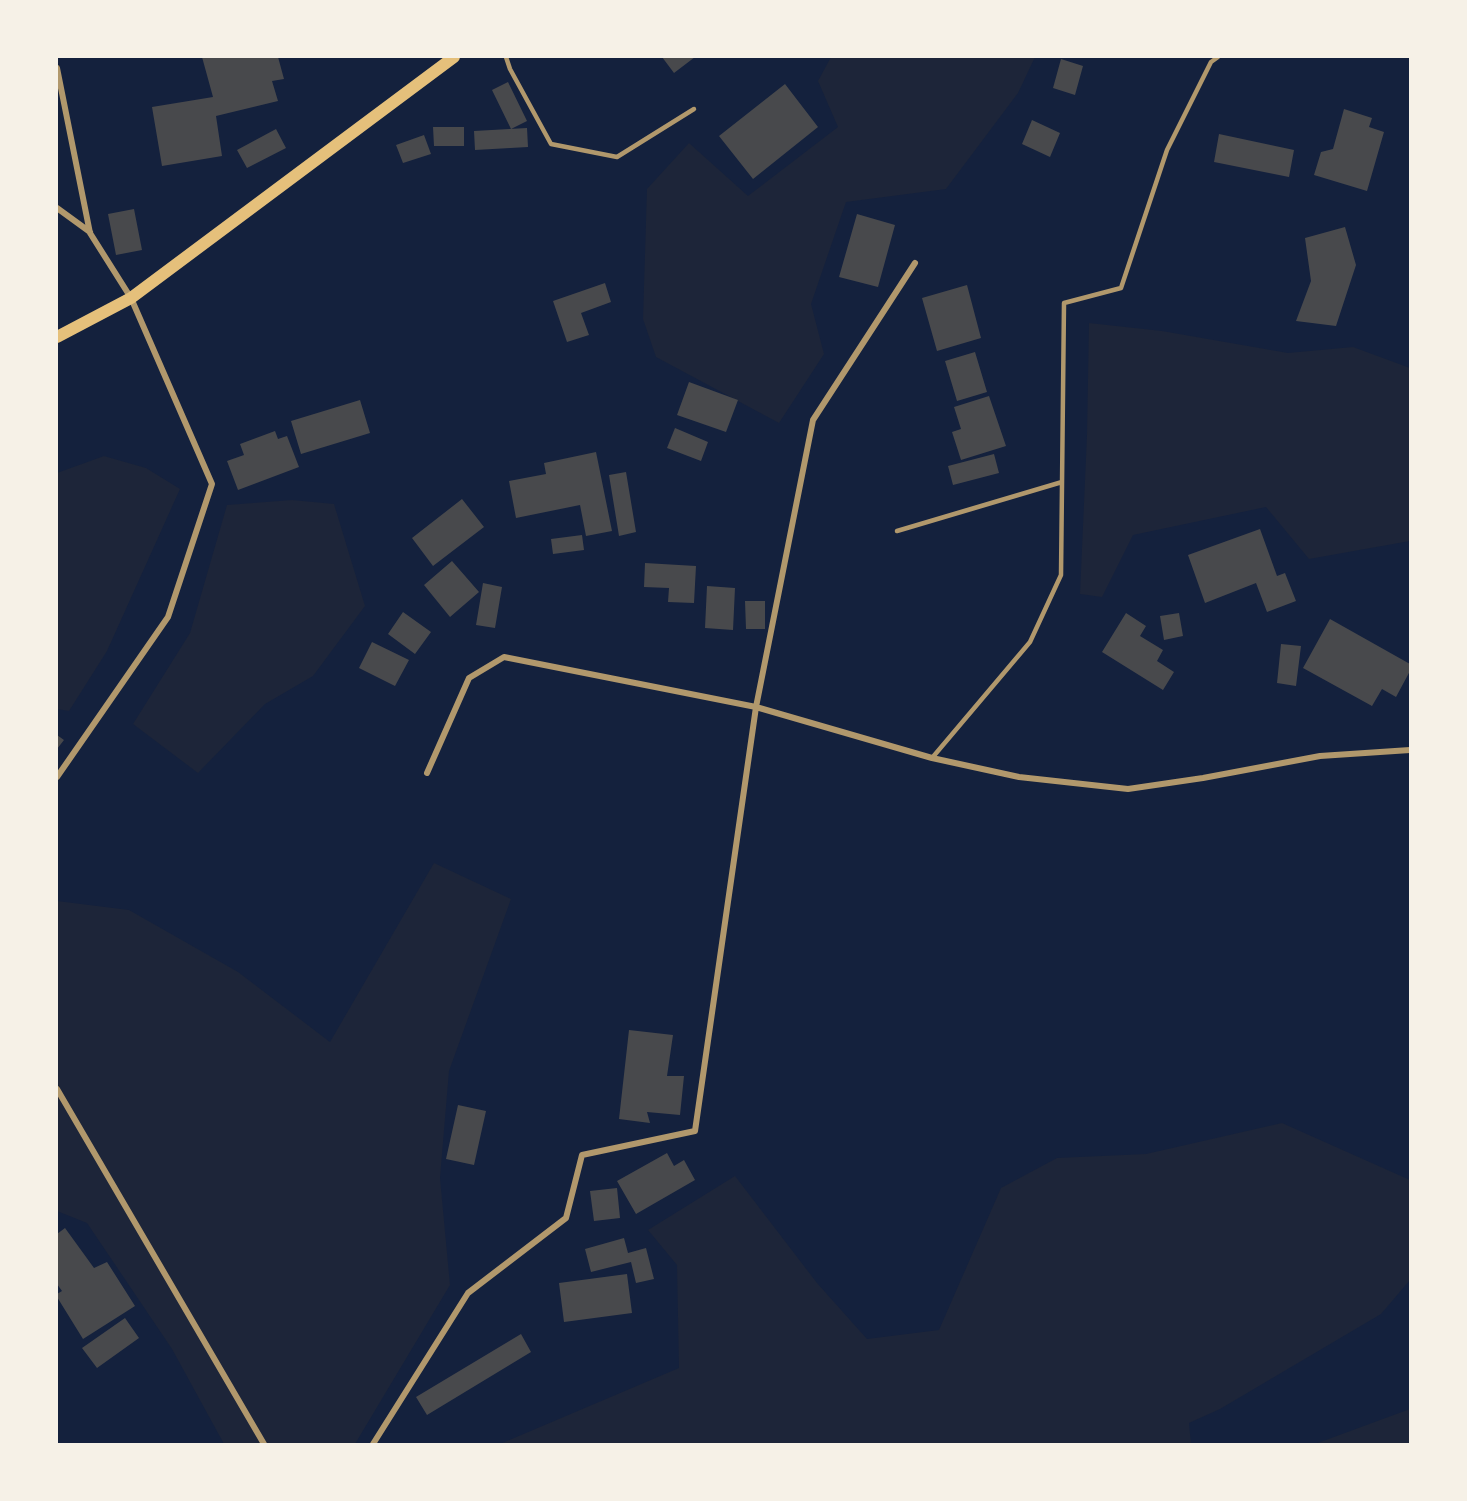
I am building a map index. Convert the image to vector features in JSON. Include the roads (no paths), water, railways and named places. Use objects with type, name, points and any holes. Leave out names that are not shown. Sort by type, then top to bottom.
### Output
[{"type":"main road","points":[[57,338],[131,298],[454,57]]},
{"type":"street","points":[[57,68],[90,233]]},
{"type":"street","points":[[57,208],[90,233],[131,298],[212,484],[168,617],[57,777]]},
{"type":"street","points":[[373,1444],[468,1293],[566,1218],[582,1155],[695,1131],[756,707],[813,420],[915,263]]},
{"type":"street","points":[[427,773],[469,678],[504,657],[756,707],[932,758],[1019,777],[1128,789],[1203,778],[1320,756],[1410,750]]},
{"type":"street","points":[[57,1089],[264,1444]]},
{"type":"lane","points":[[506,57],[510,69],[551,144],[617,157],[694,110]]},
{"type":"lane","points":[[932,758],[1030,642],[1061,576],[1064,303],[1121,288],[1167,150],[1211,62],[1218,57]]},
{"type":"lane","points":[[897,531],[1062,482]]}]
